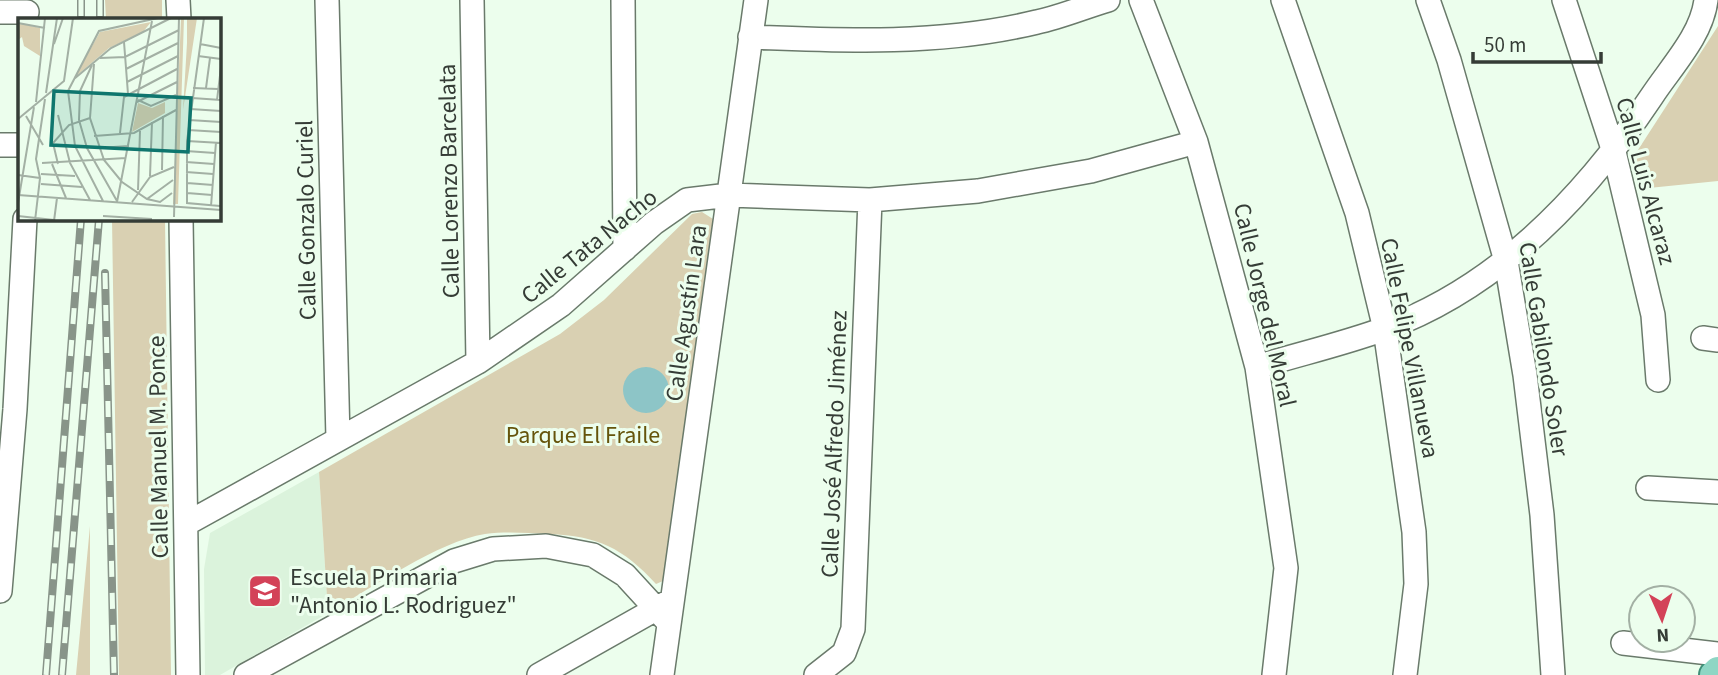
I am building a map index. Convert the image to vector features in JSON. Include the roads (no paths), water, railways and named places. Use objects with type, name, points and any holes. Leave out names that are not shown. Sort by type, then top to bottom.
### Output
[{"type":"street","points":[[178,0],[179,18]]},
{"type":"street","name":"Calle Gonzalo Curiel","points":[[327,0],[338,439]]},
{"type":"street","name":"Calle Lorenzo Barcelata","points":[[472,0],[478,362]]},
{"type":"street","points":[[623,0],[625,249]]},
{"type":"street","name":"Calle Agustín Lara","points":[[662,675],[666,610],[756,0]]},
{"type":"street","points":[[750,37],[863,42],[922,38],[1037,22],[1108,0]]},
{"type":"street","name":"Calle Jorge del Moral","points":[[1141,0],[1196,142],[1257,366],[1286,568],[1278,662],[1274,675]]},
{"type":"street","name":"Calle Felipe Villanueva","points":[[1283,0],[1357,213],[1385,329],[1414,532],[1416,584],[1405,675]]},
{"type":"street","name":"Calle Gabilondo Soler","points":[[1427,0],[1448,60],[1506,261],[1525,375],[1542,515],[1553,675]]},
{"type":"street","name":"Calle Luis Alcaraz","points":[[1564,0],[1614,152],[1653,315],[1658,380]]},
{"type":"street","points":[[1257,366],[1385,329],[1430,309],[1506,261],[1564,208],[1614,152],[1698,27],[1706,0]]},
{"type":"street","points":[[0,12],[27,10]]},
{"type":"street","name":"Calle Tata Nacho","points":[[186,524],[478,362],[561,305],[625,249],[687,201],[729,195],[870,200],[1016,186],[1091,171],[1196,142]]},
{"type":"street","points":[[0,145],[18,145]]},
{"type":"street","name":"Calle José Alfredo Jiménez","points":[[816,675],[844,653],[853,629],[870,200]]},
{"type":"street","points":[[0,591],[11,274],[25,220]]},
{"type":"street","name":"Calle Manuel M. Ponce","points":[[181,220],[188,675]]},
{"type":"street","points":[[1648,488],[1718,492]]},
{"type":"street","points":[[246,675],[454,561],[493,549],[546,546],[593,555],[625,575],[666,610],[539,675]]},
{"type":"street","points":[[1623,643],[1718,654]]},
{"type":"water","points":[[646,367],[655,368],[662,374],[668,381],[668,399],[662,406],[655,412],[646,413],[637,412],[630,406],[624,399],[623,390],[624,381],[630,374],[637,368]]},
{"type":"railway","points":[[81,0],[81,18]]},
{"type":"railway","points":[[100,0],[100,18]]},
{"type":"railway","points":[[46,675],[81,220]]},
{"type":"railway","points":[[62,675],[99,220]]},
{"type":"railway","points":[[105,273],[114,675]]},
{"type":"place","name":"Escuela Primaria \"Antonio L. Rodriguez\"","points":[[265,591]]},
{"type":"park label","name":"Parque El Fraile","points":[[583,435]]}]
